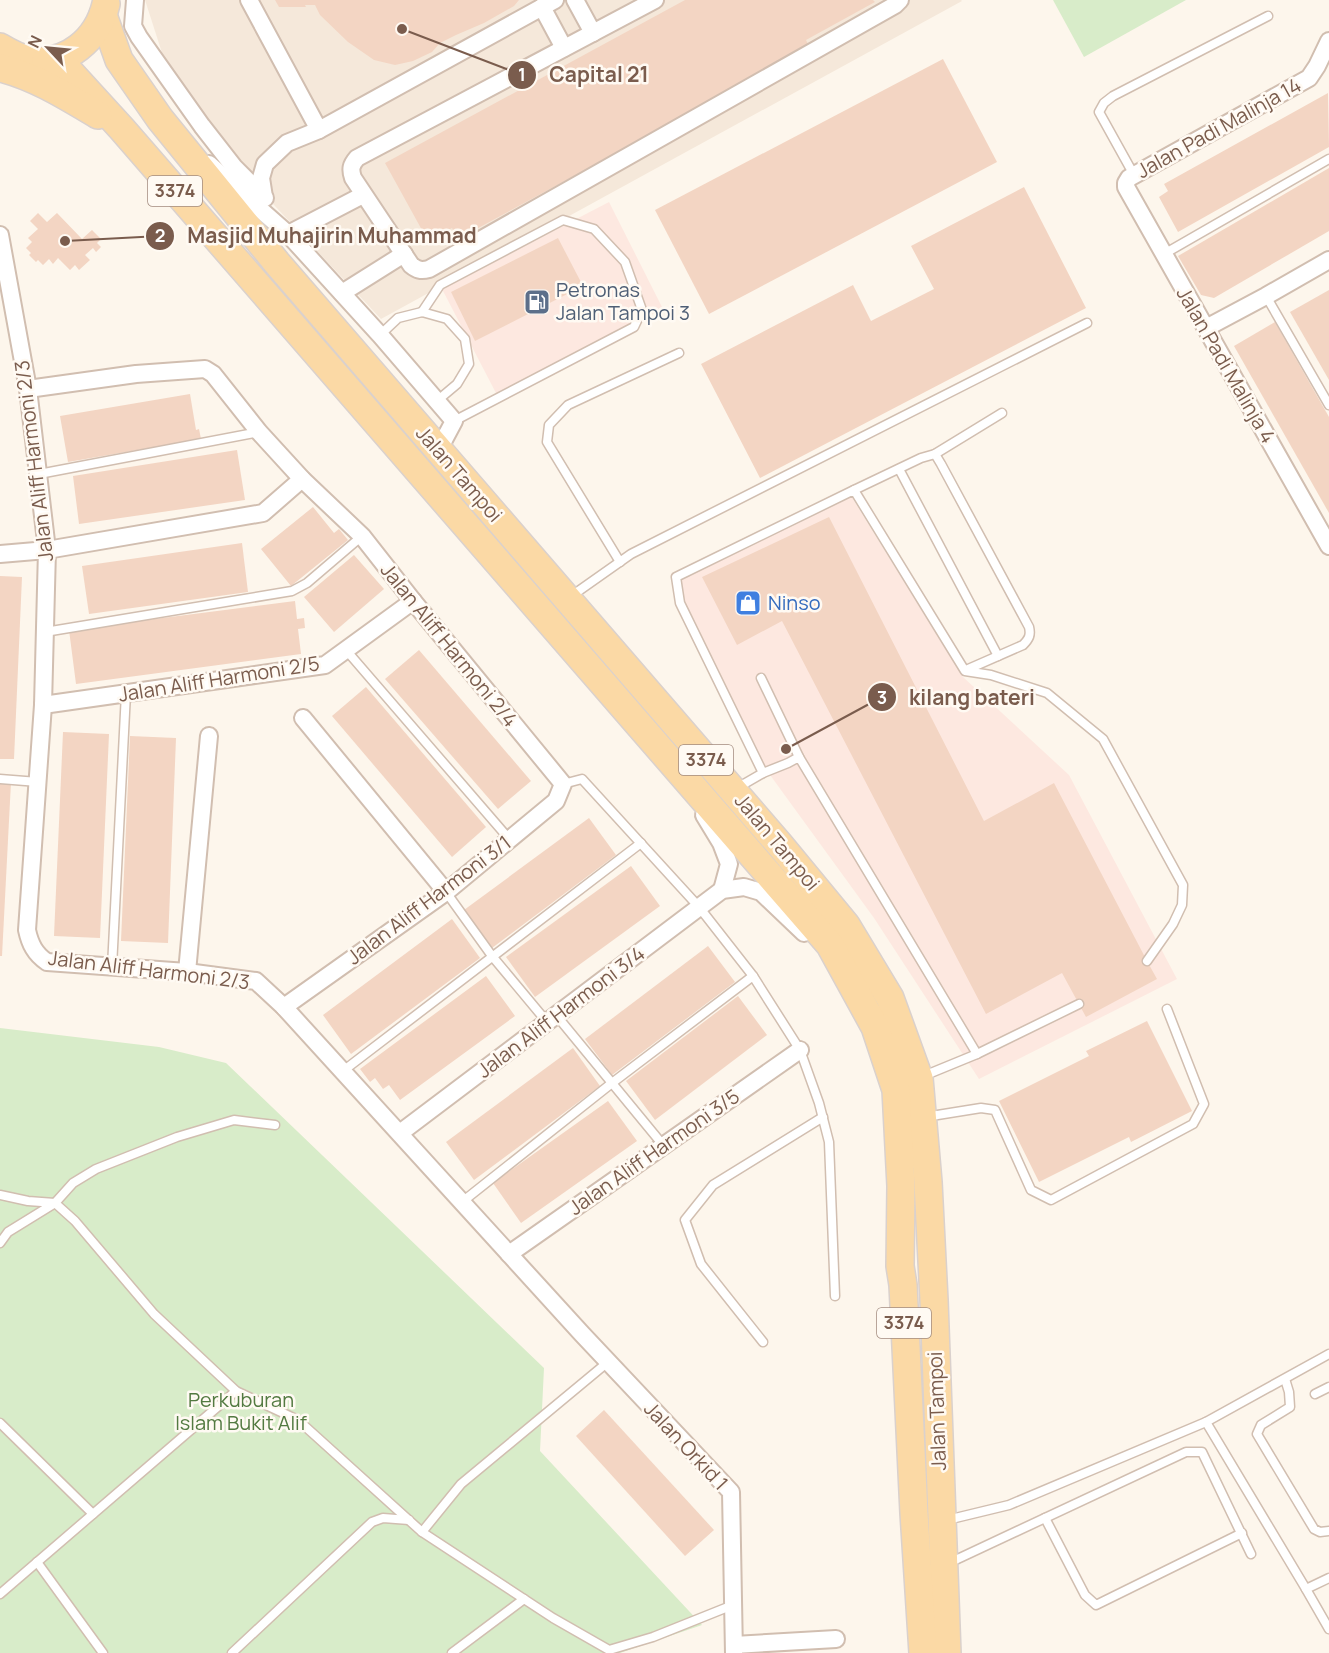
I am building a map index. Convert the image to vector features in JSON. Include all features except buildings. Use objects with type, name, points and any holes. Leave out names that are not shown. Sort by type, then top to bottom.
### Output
[{"type":"main road","name":"3374","points":[[0,47],[31,61],[60,58],[79,49],[94,34],[106,5]]},
{"type":"main road","name":"Jalan Tampoi","points":[[106,5],[110,39],[119,60],[160,119],[277,263],[733,790],[846,925],[890,998],[919,1078],[928,1182],[946,1653]]},
{"type":"main road","name":"Jalan Tampoi","points":[[46,61],[69,71],[122,129],[830,945],[875,1027],[896,1090],[901,1186],[900,1266],[903,1285],[923,1653]]},
{"type":"main road","points":[[0,68],[19,73],[48,86],[122,129]]},
{"type":"street","points":[[135,0],[133,26],[139,37],[234,167],[274,209],[288,234]]},
{"type":"street","points":[[249,0],[319,130]]},
{"type":"street","points":[[575,0],[593,33]]},
{"type":"street","points":[[655,0],[357,158],[352,164],[351,171],[363,195],[411,265],[422,271],[429,269],[895,5],[900,0]]},
{"type":"street","points":[[264,197],[261,178],[265,164],[286,143],[319,130],[549,4],[564,48]]},
{"type":"street","name":"Jalan Padi Malinja 14","points":[[1130,179],[1309,78],[1329,42]]},
{"type":"street","points":[[160,119],[288,234],[438,400],[454,421],[438,451]]},
{"type":"street","name":"Jalan Padi Malinja 4","points":[[1130,179],[1126,187],[1329,546]]},
{"type":"street","points":[[288,234],[363,195]]},
{"type":"street","name":"Jalan Aliff Harmoni 2/3","points":[[0,235],[2,262],[28,388],[48,550],[43,705],[27,930],[30,941],[40,957],[47,962],[187,972],[255,981],[284,1007],[582,1334]]},
{"type":"street","points":[[342,293],[404,254]]},
{"type":"street","points":[[1206,328],[1329,260]]},
{"type":"street","name":"Jalan Aliff Harmoni 2/4","points":[[28,388],[136,374],[205,369],[213,374],[259,432],[302,479],[362,536],[563,784]]},
{"type":"street","points":[[0,554],[48,550],[263,513],[302,479]]},
{"type":"street","name":"Jalan Aliff Harmoni 2/5","points":[[43,705],[325,665],[413,601]]},
{"type":"street","points":[[303,718],[446,892]]},
{"type":"street","points":[[187,972],[209,736]]},
{"type":"street","points":[[679,771],[721,843],[729,864],[721,891],[744,887],[762,892],[804,932],[860,1000]]},
{"type":"street","name":"Jalan Aliff Harmoni 3/1","points":[[284,1007],[446,892],[556,801],[563,784]]},
{"type":"street","name":"Jalan Aliff Harmoni 3/4","points":[[400,1133],[721,891]]},
{"type":"street","name":"Jalan Aliff Harmoni 3/5","points":[[509,1254],[800,1050]]},
{"type":"street","name":"Jalan Orkid 1","points":[[582,1334],[731,1492],[734,1649]]},
{"type":"street","points":[[734,1649],[836,1639]]},
{"type":"lane","points":[[1130,179],[1100,112],[1104,103],[1113,96],[1268,16]]},
{"type":"lane","points":[[1163,255],[1329,159]]},
{"type":"lane","points":[[422,312],[440,285],[563,220],[594,228],[625,262],[642,310],[634,327],[454,421]]},
{"type":"lane","points":[[1266,296],[1329,405]]},
{"type":"lane","points":[[380,335],[398,318],[422,312],[447,319],[465,339],[470,364],[458,384],[438,400]]},
{"type":"lane","points":[[567,599],[641,548],[1086,323]]},
{"type":"lane","points":[[620,562],[547,442],[549,425],[568,405],[679,353]]},
{"type":"lane","points":[[763,773],[680,603],[676,577],[921,458],[935,454],[1002,412]]},
{"type":"lane","points":[[39,474],[259,432]]},
{"type":"lane","points":[[935,454],[1029,627],[1030,634],[1023,645],[965,671]]},
{"type":"lane","points":[[899,469],[998,656]]},
{"type":"lane","points":[[854,490],[965,671],[990,675],[1047,693],[1103,739],[1183,885],[1182,905],[1173,924],[1147,961]]},
{"type":"lane","points":[[45,632],[292,591],[307,583],[362,536]]},
{"type":"lane","points":[[346,650],[510,840]]},
{"type":"lane","points":[[761,678],[799,757],[977,1054]]},
{"type":"lane","points":[[112,967],[126,693]]},
{"type":"lane","points":[[733,790],[799,757]]},
{"type":"lane","points":[[0,779],[38,782]]},
{"type":"lane","points":[[563,784],[582,779],[700,907],[753,976],[800,1050],[830,1142],[835,1296]]},
{"type":"lane","points":[[343,1071],[641,843]]},
{"type":"lane","points":[[446,892],[492,957],[612,1083],[663,1145]]},
{"type":"lane","points":[[462,1202],[612,1083],[753,976]]},
{"type":"lane","points":[[919,1078],[977,1054],[1079,1004]]},
{"type":"lane","points":[[921,1117],[981,1108],[995,1110],[1031,1190],[1052,1200],[1192,1124],[1204,1104],[1167,1009]]},
{"type":"lane","points":[[763,1342],[701,1264],[686,1220],[713,1185],[823,1118]]},
{"type":"lane","points":[[0,1244],[8,1232],[55,1203],[73,1183],[96,1168],[177,1137],[234,1120],[275,1125]]},
{"type":"lane","points":[[0,1195],[28,1201],[55,1203],[75,1221],[154,1314],[236,1391],[298,1420],[422,1532],[553,1618],[609,1650],[653,1637],[733,1605]]},
{"type":"lane","points":[[941,1521],[1009,1506],[1206,1422],[1329,1354]]},
{"type":"lane","points":[[422,1532],[461,1484],[608,1362]]},
{"type":"lane","points":[[1285,1379],[1290,1407],[1261,1425],[1257,1434],[1314,1529],[1320,1532],[1329,1531]]},
{"type":"lane","points":[[1315,1394],[1329,1387]]},
{"type":"lane","points":[[0,1594],[236,1391]]},
{"type":"lane","points":[[1206,1422],[1329,1629]]},
{"type":"lane","points":[[0,1423],[93,1514]]},
{"type":"lane","points":[[943,1565],[1186,1452],[1202,1452],[1251,1554]]},
{"type":"lane","points":[[232,1653],[372,1522],[383,1518],[408,1520]]},
{"type":"lane","points":[[1046,1518],[1085,1595],[1096,1605],[1242,1533]]},
{"type":"lane","points":[[37,1562],[103,1653]]},
{"type":"lane","points":[[1306,1589],[1329,1578]]},
{"type":"lane","points":[[452,1653],[524,1599]]},
{"type":"shaded area","points":[[145,0],[962,1],[381,319],[259,189],[173,87]]},
{"type":"shaded area","points":[[609,202],[663,309],[497,395],[442,289]]},
{"type":"shaded area","points":[[851,496],[963,677],[1069,775],[1177,979],[979,1079],[874,918],[765,768],[684,601],[680,579]]},
{"type":"green space","points":[[1053,0],[1186,0],[1084,57]]},
{"type":"green space","name":"Perkuburan Islam Bukit Alif","points":[[0,1028],[159,1047],[226,1063],[544,1368],[540,1451],[702,1625],[620,1653],[0,1653]]},
{"type":"place","name":"Capital 21","points":[[402,29]]},
{"type":"place","name":"Masjid Muhajirin Muhammad","points":[[65,241]]},
{"type":"place","name":"Petronas Jalan Tampoi 3","points":[[537,302]]},
{"type":"place","name":"Ninso","points":[[748,603]]},
{"type":"place","name":"kilang bateri","points":[[786,749]]}]
